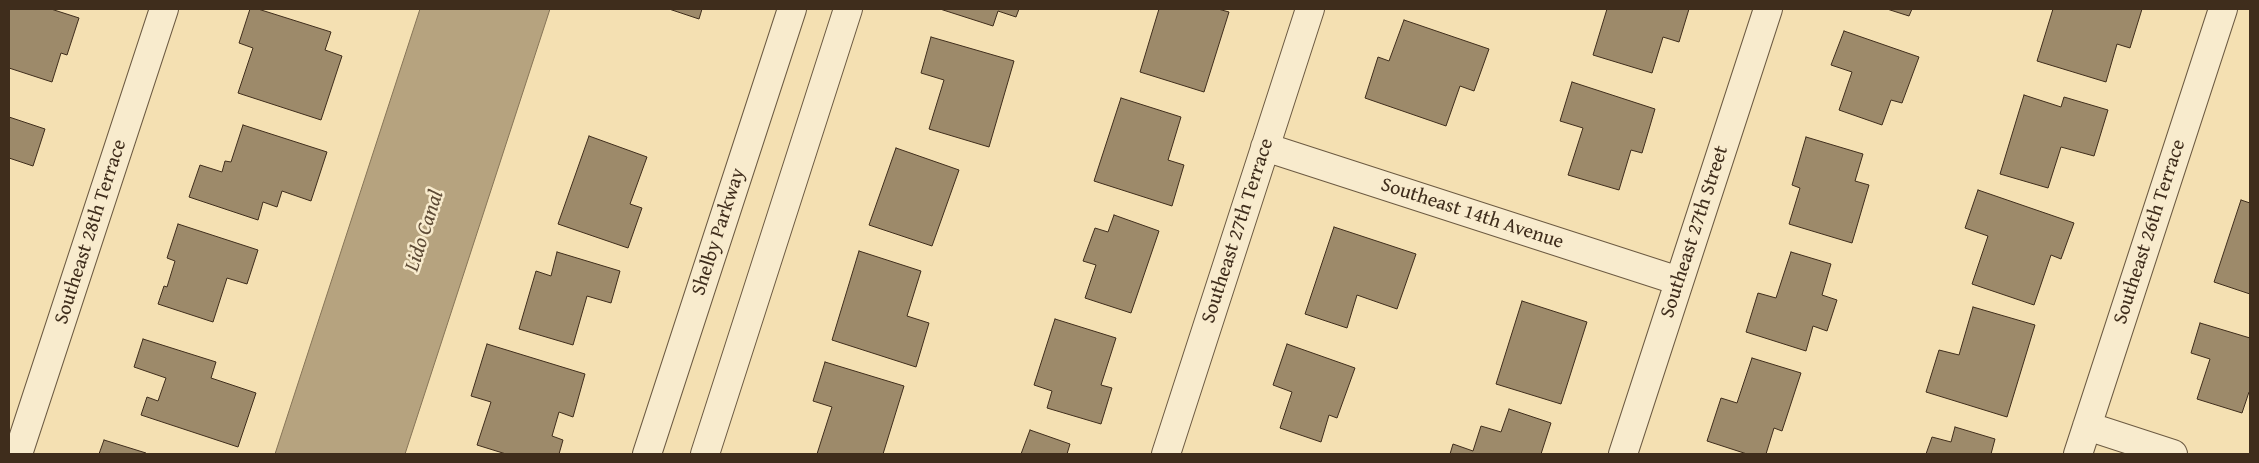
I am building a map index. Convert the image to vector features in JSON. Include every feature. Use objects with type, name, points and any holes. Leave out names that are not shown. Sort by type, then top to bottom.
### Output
[{"type":"street","name":"Southeast 28th Terrace","points":[[18,454],[164,9]]},
{"type":"street","name":"Shelby Parkway","points":[[647,454],[792,9]]},
{"type":"street","points":[[705,454],[848,9]]},
{"type":"street","name":"Southeast 27th Terrace","points":[[1166,454],[1310,9]]},
{"type":"street","name":"Southeast 27th Street","points":[[1623,454],[1768,9]]},
{"type":"street","name":"Southeast 26th Terrace","points":[[2078,454],[2223,9]]},
{"type":"street","name":"Southeast 14th Avenue","points":[[1265,148],[1679,281]]},
{"type":"street","points":[[2087,426],[2173,454]]},
{"type":"water","name":"Lido Canal","points":[[420,9],[550,9],[405,454],[275,454]]},
{"type":"building","points":[[9,9],[51,9],[79,18],[67,55],[61,53],[52,82],[9,68]]},
{"type":"building","points":[[250,9],[258,9],[331,32],[325,50],[342,56],[321,120],[238,93],[253,48],[239,43]]},
{"type":"building","points":[[669,9],[702,9],[699,19]]},
{"type":"building","points":[[940,9],[1019,9],[1016,17],[998,11],[993,26]]},
{"type":"building","points":[[1159,9],[1218,9],[1229,12],[1204,92],[1140,72]]},
{"type":"building","points":[[1607,9],[1689,9],[1679,42],[1663,37],[1652,73],[1593,55]]},
{"type":"building","points":[[1887,9],[1912,9],[1909,16]]},
{"type":"building","points":[[2053,9],[2142,9],[2130,48],[2117,44],[2106,82],[2037,61]]},
{"type":"building","points":[[1404,20],[1489,49],[1474,91],[1460,86],[1446,126],[1365,98],[1378,57],[1389,61]]},
{"type":"building","points":[[1844,31],[1919,57],[1902,103],[1891,100],[1882,125],[1839,110],[1852,72],[1831,65]]},
{"type":"building","points":[[931,37],[1014,61],[989,147],[929,129],[944,80],[921,73]]},
{"type":"building","points":[[1572,82],[1655,109],[1642,153],[1631,150],[1619,190],[1568,175],[1583,128],[1560,121]]},
{"type":"building","points":[[2024,95],[2061,107],[2064,97],[2108,110],[2094,156],[2061,147],[2048,188],[2000,174]]},
{"type":"building","points":[[1121,98],[1181,117],[1168,160],[1184,165],[1172,206],[1094,181]]},
{"type":"building","points":[[9,117],[45,129],[33,166],[9,158]]},
{"type":"building","points":[[243,125],[327,152],[311,201],[282,191],[277,207],[263,202],[258,220],[189,197],[200,165],[222,172],[225,161],[231,162]]},
{"type":"building","points":[[589,136],[647,157],[630,204],[642,208],[628,248],[558,224]]},
{"type":"building","points":[[1806,137],[1863,154],[1855,181],[1869,185],[1852,243],[1789,224],[1800,188],[1792,185]]},
{"type":"building","points":[[896,148],[959,170],[932,246],[869,225]]},
{"type":"building","points":[[1978,190],[2074,223],[2061,259],[2051,255],[2034,305],[1972,284],[1988,236],[1965,228]]},
{"type":"building","points":[[2241,200],[2250,203],[2250,294],[2214,282]]},
{"type":"building","points":[[1114,215],[1159,231],[1131,313],[1085,298],[1096,265],[1083,261],[1095,228],[1108,232]]},
{"type":"building","points":[[178,224],[258,250],[247,284],[227,278],[213,322],[158,304],[164,286],[167,287],[175,261],[167,258]]},
{"type":"building","points":[[1334,227],[1416,254],[1397,309],[1357,295],[1347,328],[1305,314]]},
{"type":"building","points":[[859,251],[921,271],[907,316],[929,323],[916,367],[832,340]]},
{"type":"building","points":[[557,252],[620,271],[611,303],[587,296],[573,345],[519,329],[536,271],[551,276]]},
{"type":"building","points":[[1791,252],[1831,264],[1822,295],[1837,300],[1827,331],[1813,326],[1806,351],[1746,332],[1758,293],[1776,298]]},
{"type":"building","points":[[1522,301],[1587,322],[1561,404],[1496,384]]},
{"type":"building","points":[[1973,307],[2035,325],[2007,417],[1926,392],[1939,350],[1959,355]]},
{"type":"building","points":[[1055,319],[1116,338],[1101,385],[1112,388],[1101,424],[1047,408],[1052,391],[1034,385]]},
{"type":"building","points":[[2200,323],[2250,338],[2250,393],[2242,413],[2197,399],[2210,359],[2191,353]]},
{"type":"building","points":[[143,339],[216,362],[211,378],[256,393],[238,447],[141,415],[147,397],[158,401],[166,378],[134,367]]},
{"type":"building","points":[[487,344],[585,374],[573,417],[559,412],[552,436],[563,440],[559,454],[506,454],[477,445],[491,402],[471,396]]},
{"type":"building","points":[[1287,344],[1355,368],[1337,418],[1329,415],[1321,442],[1280,428],[1292,392],[1273,385]]},
{"type":"building","points":[[1752,358],[1801,373],[1782,431],[1774,428],[1766,454],[1747,454],[1707,441],[1721,398],[1737,403]]},
{"type":"building","points":[[825,362],[904,386],[883,454],[817,454],[832,407],[813,401]]},
{"type":"building","points":[[1509,409],[1551,423],[1541,454],[1450,454],[1453,444],[1473,451],[1481,426],[1501,432]]},
{"type":"building","points":[[1955,427],[1995,439],[1991,454],[1926,454],[1932,437],[1951,442]]},
{"type":"building","points":[[1030,430],[1070,444],[1067,454],[1021,454]]},
{"type":"building","points":[[104,440],[146,453],[99,454]]}]
